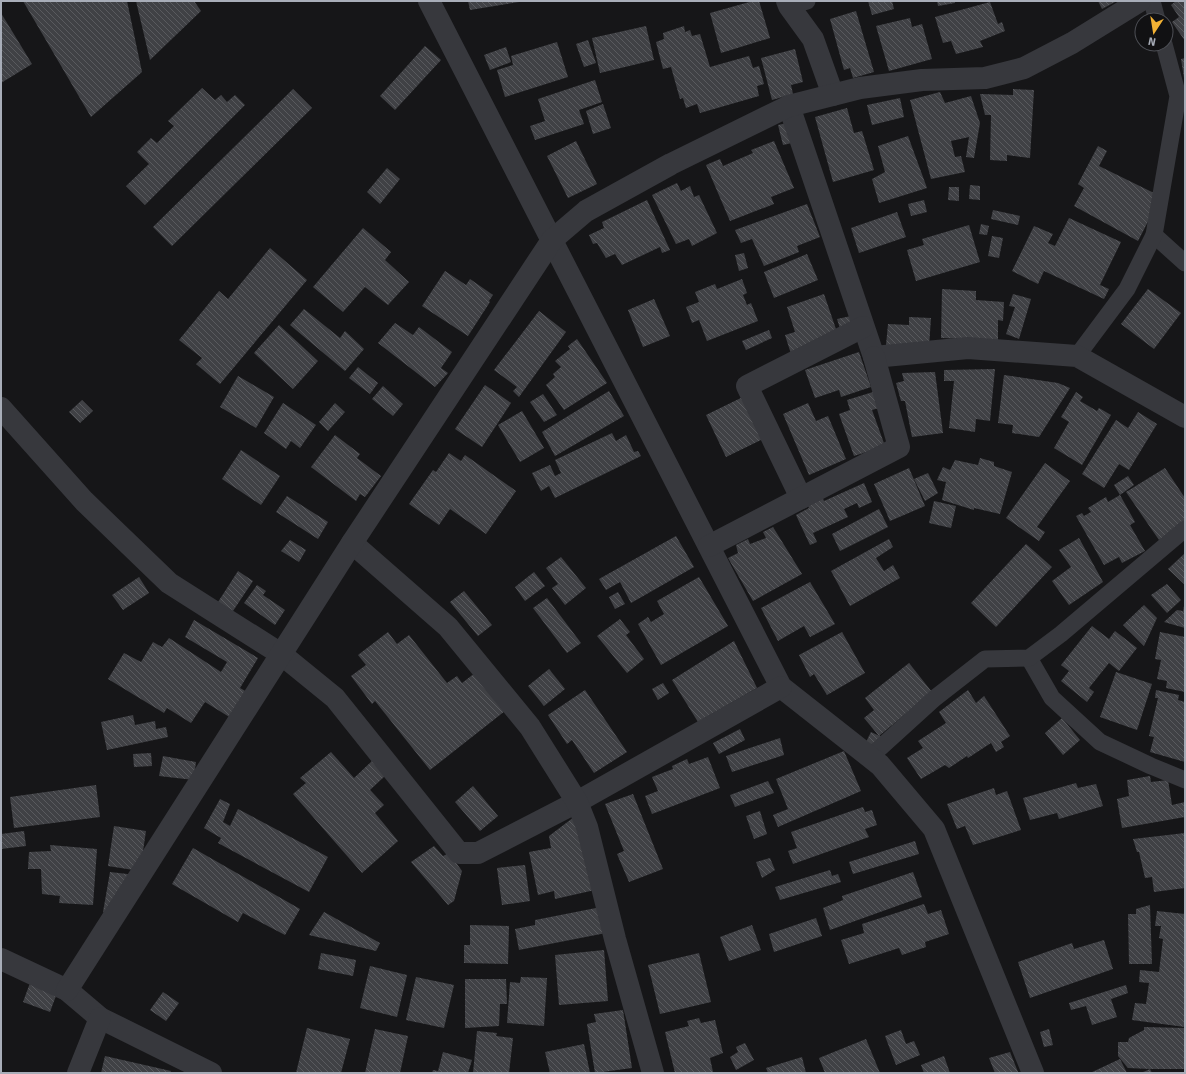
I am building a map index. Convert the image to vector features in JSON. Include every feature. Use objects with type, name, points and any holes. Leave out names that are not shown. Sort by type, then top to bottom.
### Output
[{"type":"street","points":[[429,1],[781,687],[880,765],[934,829],[1033,1073]]},
{"type":"street","points":[[67,990],[352,544],[552,240],[586,211],[671,164],[789,106],[860,88],[922,80],[985,78],[1024,68],[1072,43],[1140,1]]},
{"type":"street","points":[[794,3],[813,38],[833,95]]},
{"type":"street","points":[[709,546],[899,447],[874,358],[789,106]]},
{"type":"street","points":[[801,498],[747,386],[863,327]]},
{"type":"street","points":[[874,358],[968,348],[1077,356],[1185,417]]},
{"type":"street","points":[[1,408],[84,502],[169,583],[281,654],[335,698],[459,853],[478,853],[577,802],[781,687]]},
{"type":"street","points":[[352,544],[448,627],[530,727],[577,802],[587,827],[615,939],[653,1073]]},
{"type":"street","points":[[1,959],[67,990],[100,1018],[211,1073]]},
{"type":"street","points":[[78,1073],[100,1018]]},
{"type":"lane","points":[[1152,1],[1155,12]]},
{"type":"lane","points":[[1077,356],[1127,289],[1154,235],[1178,96],[1166,52]]},
{"type":"lane","points":[[1154,235],[1185,263]]},
{"type":"lane","points":[[870,757],[935,698],[984,659],[1029,658],[1061,634],[1185,530]]},
{"type":"lane","points":[[1029,658],[1052,698],[1100,742],[1185,780]]},
{"type":"building","points":[[23,1],[127,1],[142,72],[91,117]]},
{"type":"building","points":[[136,1],[194,1],[201,11],[150,60]]},
{"type":"building","points":[[468,1],[519,1],[519,2],[470,10]]},
{"type":"building","points":[[753,1],[759,1],[770,38],[721,53],[710,13]]},
{"type":"building","points":[[868,1],[892,1],[894,9],[872,15]]},
{"type":"building","points":[[937,1],[955,1],[955,3],[938,6]]},
{"type":"building","points":[[1098,1],[1117,1],[1102,9]]},
{"type":"building","points":[[1176,1],[1185,1],[1185,41],[1174,25],[1174,21],[1179,17],[1171,5]]},
{"type":"building","points":[[990,2],[998,24],[1002,22],[1005,31],[980,41],[983,47],[956,54],[951,41],[943,43],[935,17]]},
{"type":"building","points":[[856,11],[874,72],[853,78],[850,68],[844,70],[830,19]]},
{"type":"building","points":[[1,13],[32,64],[1,83]]},
{"type":"building","points":[[910,18],[912,27],[922,24],[932,59],[889,71],[876,26]]},
{"type":"building","points":[[646,26],[654,60],[600,73],[592,38]]},
{"type":"building","points":[[684,26],[685,32],[690,30],[692,36],[700,34],[710,67],[749,56],[753,68],[759,66],[764,84],[757,86],[759,96],[700,113],[697,104],[686,108],[683,98],[680,99],[671,67],[663,69],[656,42],[664,39],[663,33]]},
{"type":"building","points":[[588,40],[596,63],[584,67],[576,44]]},
{"type":"building","points":[[557,42],[568,77],[505,97],[497,70],[513,65],[511,56]]},
{"type":"building","points":[[425,46],[441,60],[395,110],[380,96]]},
{"type":"building","points":[[506,47],[511,62],[490,70],[484,55]]},
{"type":"building","points":[[795,49],[803,82],[791,85],[793,94],[772,100],[761,58]]},
{"type":"building","points":[[1185,58],[1185,78],[1184,78],[1181,59]]},
{"type":"building","points":[[595,80],[602,102],[579,110],[584,124],[535,140],[530,126],[545,121],[538,99]]},
{"type":"building","points":[[202,88],[215,100],[221,95],[227,102],[235,95],[245,105],[145,205],[126,186],[149,164],[137,152],[151,138],[157,143],[174,126],[168,121]]},
{"type":"building","points":[[293,89],[312,108],[172,246],[153,227]]},
{"type":"building","points":[[1013,89],[1034,90],[1030,158],[1007,155],[1007,161],[990,160],[991,115],[985,115],[980,94],[1013,95]]},
{"type":"building","points":[[940,92],[945,103],[971,96],[980,123],[974,158],[966,157],[969,137],[951,141],[955,157],[961,156],[965,172],[931,179],[910,100]]},
{"type":"building","points":[[900,98],[904,117],[872,125],[867,105]]},
{"type":"building","points":[[603,104],[611,128],[593,134],[586,111]]},
{"type":"building","points":[[847,108],[854,133],[862,131],[874,170],[833,182],[815,117]]},
{"type":"building","points":[[787,123],[792,143],[783,145],[778,125]]},
{"type":"building","points":[[908,136],[927,188],[879,203],[872,179],[885,172],[878,146]]},
{"type":"building","points":[[576,141],[597,184],[568,198],[547,156]]},
{"type":"building","points":[[774,141],[794,188],[771,197],[774,204],[730,221],[706,165],[720,159],[723,166],[753,153],[751,150]]},
{"type":"building","points":[[1098,146],[1107,151],[1099,166],[1158,195],[1153,212],[1138,241],[1074,206],[1084,188],[1078,184]]},
{"type":"building","points":[[387,168],[400,179],[380,204],[367,192]]},
{"type":"building","points":[[677,183],[681,191],[690,186],[694,197],[699,195],[717,233],[692,246],[689,239],[676,244],[652,195]]},
{"type":"building","points":[[970,185],[980,186],[980,200],[969,199]]},
{"type":"building","points":[[949,187],[959,187],[959,201],[948,200]]},
{"type":"building","points":[[647,200],[670,250],[662,253],[660,247],[622,265],[615,254],[606,258],[597,243],[593,244],[589,235],[604,228],[602,222]]},
{"type":"building","points":[[924,200],[927,212],[911,216],[908,204]]},
{"type":"building","points":[[807,204],[820,237],[797,246],[799,252],[764,266],[752,239],[741,243],[735,230]]},
{"type":"building","points":[[993,210],[1020,216],[1018,225],[991,219]]},
{"type":"building","points":[[897,212],[906,237],[859,253],[851,228]]},
{"type":"building","points":[[1069,218],[1121,242],[1100,285],[1109,289],[1104,299],[1044,271],[1038,284],[1012,271],[1034,226],[1053,234],[1048,243],[1055,246]]},
{"type":"building","points":[[981,224],[989,226],[987,235],[979,234]]},
{"type":"building","points":[[969,225],[980,262],[916,281],[907,250],[924,245],[922,239]]},
{"type":"building","points":[[363,228],[391,252],[385,260],[409,282],[388,305],[365,287],[343,312],[313,287]]},
{"type":"building","points":[[992,236],[1003,238],[999,258],[988,256]]},
{"type":"building","points":[[270,248],[307,280],[220,384],[196,364],[202,358],[179,340],[219,291],[228,299]]},
{"type":"building","points":[[744,253],[748,268],[739,271],[735,255]]},
{"type":"building","points":[[807,254],[818,280],[774,298],[764,272]]},
{"type":"building","points":[[445,271],[466,285],[470,279],[493,295],[468,336],[422,306]]},
{"type":"building","points":[[742,279],[747,293],[743,295],[747,305],[751,303],[758,321],[707,341],[699,320],[692,323],[686,307],[699,302],[695,292],[715,284],[717,289]]},
{"type":"building","points":[[942,289],[976,291],[976,300],[1004,302],[1003,321],[998,320],[998,340],[941,338]]},
{"type":"building","points":[[1148,289],[1181,313],[1154,349],[1121,324]]},
{"type":"building","points":[[824,294],[838,335],[791,354],[785,335],[795,332],[787,307]]},
{"type":"building","points":[[1013,294],[1031,299],[1019,339],[1006,334],[1015,307],[1009,306]]},
{"type":"building","points":[[654,299],[670,336],[643,347],[628,310]]},
{"type":"building","points":[[304,309],[340,338],[345,331],[364,349],[345,371],[290,325]]},
{"type":"building","points":[[539,311],[566,332],[519,397],[513,391],[517,387],[494,370]]},
{"type":"building","points":[[851,316],[854,327],[841,332],[837,319]]},
{"type":"building","points":[[909,317],[931,318],[929,347],[886,345],[888,324],[909,325]]},
{"type":"building","points":[[395,323],[413,335],[419,327],[452,352],[441,368],[448,373],[435,387],[378,343]]},
{"type":"building","points":[[279,325],[318,361],[293,389],[254,353]]},
{"type":"building","points":[[769,330],[772,338],[746,350],[742,341]]},
{"type":"building","points":[[577,339],[607,383],[564,410],[546,385],[555,377],[553,374],[561,367],[555,361],[570,349],[568,346]]},
{"type":"building","points":[[859,352],[871,387],[841,397],[839,390],[815,398],[805,370]]},
{"type":"building","points":[[358,367],[378,383],[370,394],[349,378]]},
{"type":"building","points":[[995,369],[990,421],[976,419],[975,432],[949,428],[954,381],[944,381],[944,370]]},
{"type":"building","points":[[935,372],[943,433],[912,437],[905,401],[901,401],[896,383],[904,381],[902,373]]},
{"type":"building","points":[[1004,375],[1058,383],[1070,388],[1039,437],[1012,433],[1013,425],[998,423]]},
{"type":"building","points":[[238,376],[274,397],[256,428],[220,407]]},
{"type":"building","points":[[485,385],[511,403],[482,447],[455,429]]},
{"type":"building","points":[[383,386],[403,404],[393,416],[372,399]]},
{"type":"building","points":[[609,391],[624,416],[555,456],[542,432]]},
{"type":"building","points":[[873,392],[879,408],[872,410],[885,446],[854,456],[839,414],[850,410],[847,400]]},
{"type":"building","points":[[1076,392],[1083,397],[1080,401],[1097,411],[1099,408],[1111,415],[1082,465],[1054,448],[1069,422],[1061,417]]},
{"type":"building","points":[[543,394],[557,415],[544,422],[530,402]]},
{"type":"building","points":[[747,395],[767,437],[726,457],[706,415]]},
{"type":"building","points":[[82,400],[93,411],[80,423],[69,412]]},
{"type":"building","points":[[283,403],[316,425],[300,448],[291,441],[286,449],[264,433]]},
{"type":"building","points":[[335,403],[345,412],[328,431],[319,422]]},
{"type":"building","points":[[808,403],[816,421],[828,416],[846,459],[809,475],[783,414]]},
{"type":"building","points":[[522,411],[544,448],[520,462],[498,425]]},
{"type":"building","points":[[1138,412],[1157,424],[1129,470],[1119,464],[1104,488],[1082,474],[1116,420],[1128,428]]},
{"type":"building","points":[[612,433],[616,441],[626,435],[634,452],[638,451],[641,456],[555,498],[549,486],[541,491],[532,473],[550,465],[555,476],[561,473],[555,460]]},
{"type":"building","points":[[335,435],[360,454],[357,458],[381,476],[365,497],[360,494],[356,501],[311,467]]},
{"type":"building","points":[[241,450],[280,476],[261,505],[222,479]]},
{"type":"building","points":[[449,453],[461,461],[465,455],[516,491],[486,534],[450,509],[439,525],[409,504],[433,470],[436,472]]},
{"type":"building","points":[[980,458],[994,462],[994,466],[1012,472],[1000,514],[974,508],[974,510],[942,500],[946,482],[937,480],[943,467],[950,470],[955,460],[978,465]]},
{"type":"building","points":[[1045,463],[1070,481],[1037,527],[1045,532],[1039,541],[1006,518]]},
{"type":"building","points":[[909,468],[925,506],[890,521],[874,484]]},
{"type":"building","points":[[1165,468],[1185,498],[1185,523],[1159,540],[1126,492]]},
{"type":"building","points":[[928,473],[938,493],[925,501],[914,479]]},
{"type":"building","points":[[1128,476],[1134,485],[1120,495],[1114,485]]},
{"type":"building","points":[[864,483],[872,502],[859,508],[857,503],[844,509],[848,517],[813,533],[817,542],[810,545],[796,515],[809,508],[807,504],[822,497],[824,501]]},
{"type":"building","points":[[1120,495],[1135,522],[1130,525],[1145,551],[1122,563],[1119,557],[1104,565],[1076,516],[1082,513],[1084,516],[1091,512],[1088,508],[1106,497],[1108,502]]},
{"type":"building","points":[[287,496],[328,522],[318,539],[276,512]]},
{"type":"building","points":[[934,501],[956,506],[951,528],[929,523]]},
{"type":"building","points":[[879,509],[888,527],[840,551],[832,534]]},
{"type":"building","points":[[773,527],[802,574],[753,601],[728,558],[738,553],[736,545],[748,539],[750,544],[766,538],[763,532]]},
{"type":"building","points":[[676,536],[694,567],[631,603],[620,582],[606,590],[599,579]]},
{"type":"building","points":[[1079,538],[1103,582],[1069,605],[1052,581],[1071,567],[1059,550]]},
{"type":"building","points":[[889,539],[893,547],[876,558],[884,571],[893,565],[900,578],[850,606],[831,571]]},
{"type":"building","points":[[290,540],[306,550],[299,562],[281,551]]},
{"type":"building","points":[[1026,544],[1052,567],[996,627],[971,603]]},
{"type":"building","points":[[1185,553],[1185,585],[1168,569]]},
{"type":"building","points":[[561,557],[586,588],[565,605],[552,588],[558,584],[546,568]]},
{"type":"building","points":[[238,571],[253,581],[233,611],[218,602]]},
{"type":"building","points":[[534,572],[545,586],[525,601],[515,587]]},
{"type":"building","points":[[139,577],[149,593],[123,610],[112,595]]},
{"type":"building","points":[[699,577],[728,626],[661,665],[638,624],[648,617],[651,622],[664,614],[657,601]]},
{"type":"building","points":[[810,582],[835,624],[810,637],[804,626],[778,641],[761,608]]},
{"type":"building","points":[[1167,584],[1181,600],[1167,613],[1151,595]]},
{"type":"building","points":[[257,585],[266,591],[263,595],[285,610],[275,625],[244,603]]},
{"type":"building","points":[[464,591],[492,625],[478,636],[450,602]]},
{"type":"building","points":[[618,592],[625,604],[615,609],[609,597]]},
{"type":"building","points":[[547,598],[581,643],[567,653],[533,608]]},
{"type":"building","points":[[1144,605],[1157,618],[1144,646],[1123,625]]},
{"type":"building","points":[[1184,606],[1185,628],[1164,622],[1177,610],[1183,611]]},
{"type":"building","points":[[620,619],[630,632],[626,635],[644,659],[627,673],[597,636]]},
{"type":"building","points":[[194,620],[258,658],[240,688],[247,692],[231,718],[205,702],[191,723],[167,708],[164,713],[108,679],[124,653],[141,662],[153,642],[162,647],[169,638],[221,672],[227,662],[185,637]]},
{"type":"building","points":[[1092,626],[1109,639],[1115,631],[1137,648],[1119,671],[1109,663],[1089,688],[1094,692],[1087,702],[1061,681],[1069,671],[1061,665]]},
{"type":"building","points":[[388,632],[397,644],[409,635],[447,683],[457,676],[462,683],[475,673],[505,711],[430,770],[375,701],[372,704],[351,676],[366,665],[358,655]]},
{"type":"building","points":[[842,632],[865,673],[827,695],[814,674],[810,677],[799,655]]},
{"type":"building","points":[[1160,632],[1185,637],[1185,692],[1166,688],[1167,681],[1157,679],[1161,660],[1155,659]]},
{"type":"building","points":[[734,641],[757,688],[698,722],[672,680]]},
{"type":"building","points":[[909,663],[932,692],[879,736],[864,718],[874,710],[865,698]]},
{"type":"building","points":[[549,669],[565,689],[544,706],[528,686]]},
{"type":"building","points":[[1116,672],[1152,684],[1137,730],[1100,717]]},
{"type":"building","points":[[663,683],[669,693],[658,700],[652,689]]},
{"type":"building","points":[[585,690],[627,752],[594,773],[572,740],[567,744],[548,715]]},
{"type":"building","points":[[968,690],[976,703],[984,696],[1010,736],[1001,742],[1004,747],[996,752],[991,743],[949,768],[945,765],[921,779],[907,758],[923,748],[918,741],[946,723],[939,712]]},
{"type":"building","points":[[1156,690],[1179,695],[1178,700],[1185,702],[1185,762],[1150,752],[1154,737],[1149,736],[1158,698],[1155,698]]},
{"type":"building","points":[[133,715],[135,725],[155,721],[156,729],[166,727],[168,737],[107,750],[101,722]]},
{"type":"building","points":[[1062,718],[1080,740],[1063,755],[1045,733]]},
{"type":"building","points":[[740,729],[745,740],[719,754],[713,743]]},
{"type":"building","points":[[871,732],[882,737],[877,747],[866,742]]},
{"type":"building","points":[[780,738],[784,755],[732,772],[726,756]]},
{"type":"building","points":[[844,751],[861,791],[778,827],[773,815],[788,809],[776,779]]},
{"type":"building","points":[[331,752],[354,778],[372,761],[385,776],[370,790],[384,805],[375,813],[398,841],[362,873],[293,794],[306,783],[300,778]]},
{"type":"building","points":[[151,753],[152,766],[134,767],[133,754]]},
{"type":"building","points":[[163,756],[196,762],[195,769],[201,770],[194,780],[159,776]]},
{"type":"building","points":[[708,757],[720,788],[652,814],[645,796],[658,791],[652,777],[673,769],[672,766],[687,759],[689,764]]},
{"type":"building","points":[[1150,776],[1151,782],[1168,780],[1172,805],[1185,802],[1185,817],[1122,828],[1117,799],[1129,796],[1127,780]]},
{"type":"building","points":[[768,781],[774,793],[735,807],[730,795]]},
{"type":"building","points":[[1076,783],[1078,788],[1096,784],[1103,806],[1059,819],[1057,813],[1030,820],[1023,798]]},
{"type":"building","points":[[96,785],[100,817],[14,828],[10,797]]},
{"type":"building","points":[[473,786],[498,816],[480,831],[455,802]]},
{"type":"building","points":[[994,788],[996,795],[1007,791],[1021,830],[973,845],[965,826],[957,829],[947,804]]},
{"type":"building","points":[[633,794],[663,869],[629,882],[617,854],[624,851],[605,804]]},
{"type":"building","points":[[220,799],[230,804],[223,822],[230,826],[238,809],[328,857],[309,892],[218,843],[221,838],[204,828]]},
{"type":"building","points":[[863,807],[865,812],[872,810],[877,825],[865,829],[869,837],[793,864],[788,851],[797,848],[791,832]]},
{"type":"building","points":[[760,811],[767,834],[754,839],[746,816]]},
{"type":"building","points":[[578,814],[595,890],[555,899],[554,891],[538,895],[529,852],[551,848],[549,836]]},
{"type":"building","points":[[114,826],[146,831],[140,871],[108,866]]},
{"type":"building","points":[[24,831],[26,846],[1,849],[1,834]]},
{"type":"building","points":[[1185,833],[1185,888],[1154,892],[1152,877],[1145,878],[1139,852],[1137,852],[1133,839]]},
{"type":"building","points":[[915,841],[919,854],[853,874],[849,862]]},
{"type":"building","points":[[50,845],[97,849],[93,905],[59,903],[60,896],[42,894],[41,869],[28,869],[29,852],[51,851]]},
{"type":"building","points":[[434,846],[443,856],[449,853],[462,871],[454,901],[448,905],[411,862]]},
{"type":"building","points":[[193,848],[300,909],[285,935],[243,913],[238,922],[172,884]]},
{"type":"building","points":[[770,858],[775,870],[762,878],[756,862]]},
{"type":"building","points":[[525,865],[530,901],[502,905],[497,868]]},
{"type":"building","points":[[830,870],[832,876],[838,874],[841,882],[780,900],[775,887]]},
{"type":"building","points":[[110,872],[136,875],[109,916],[103,912]]},
{"type":"building","points":[[913,872],[922,897],[830,930],[823,908],[843,900],[842,896]]},
{"type":"building","points":[[924,904],[928,914],[941,910],[949,934],[925,942],[926,947],[902,955],[899,948],[849,964],[841,940],[864,933],[862,924]]},
{"type":"building","points":[[1150,905],[1152,964],[1129,964],[1128,914],[1136,914],[1136,909]]},
{"type":"building","points":[[601,907],[606,933],[519,950],[515,929],[535,925],[535,920]]},
{"type":"building","points":[[1157,911],[1185,914],[1185,1027],[1132,1020],[1135,1003],[1146,1004],[1149,983],[1139,982],[1140,970],[1159,972],[1163,939],[1159,938],[1161,926],[1155,926]]},
{"type":"building","points":[[324,912],[380,943],[376,951],[309,935]]},
{"type":"building","points":[[816,918],[822,936],[774,952],[769,934]]},
{"type":"building","points":[[470,925],[509,926],[508,964],[464,963],[464,945],[470,945]]},
{"type":"building","points":[[752,925],[761,950],[729,961],[720,937]]},
{"type":"building","points":[[1104,940],[1113,969],[1030,998],[1018,962],[1072,943],[1074,949]]},
{"type":"building","points":[[604,950],[608,1001],[559,1005],[555,955]]},
{"type":"building","points":[[321,953],[356,960],[353,976],[318,969]]},
{"type":"building","points":[[699,953],[711,1002],[660,1014],[648,965]]},
{"type":"building","points":[[370,966],[407,975],[397,1017],[360,1008]]},
{"type":"building","points":[[416,977],[454,985],[444,1028],[406,1020]]},
{"type":"building","points":[[521,977],[547,978],[544,1026],[507,1023],[510,982],[520,983]]},
{"type":"building","points":[[465,979],[506,979],[507,1004],[500,1004],[499,1026],[465,1028]]},
{"type":"building","points":[[30,983],[57,993],[50,1012],[23,1002]]},
{"type":"building","points":[[1126,985],[1128,993],[1111,999],[1117,1017],[1092,1025],[1086,1006],[1071,1010],[1069,1003]]},
{"type":"building","points":[[163,992],[179,1003],[166,1021],[150,1010]]},
{"type":"building","points":[[623,1010],[632,1068],[595,1073],[587,1024],[596,1022],[594,1014]]},
{"type":"building","points":[[699,1018],[701,1023],[715,1020],[723,1053],[710,1058],[713,1072],[675,1073],[665,1032],[689,1026],[687,1021]]},
{"type":"building","points":[[1144,1027],[1185,1028],[1185,1069],[1128,1068],[1118,1056],[1118,1042],[1128,1042],[1129,1038],[1144,1030]]},
{"type":"building","points":[[307,1028],[350,1039],[341,1073],[296,1073]]},
{"type":"building","points":[[375,1029],[408,1036],[400,1073],[365,1073]]},
{"type":"building","points":[[1049,1029],[1053,1045],[1044,1047],[1040,1032]]},
{"type":"building","points":[[901,1030],[906,1044],[914,1041],[920,1055],[896,1065],[885,1036]]},
{"type":"building","points":[[477,1031],[497,1033],[496,1036],[513,1038],[509,1073],[473,1073]]},
{"type":"building","points":[[866,1039],[880,1073],[825,1073],[819,1058]]},
{"type":"building","points":[[745,1043],[754,1060],[736,1070],[730,1057],[738,1052],[736,1047]]},
{"type":"building","points":[[584,1044],[590,1073],[550,1073],[545,1052]]},
{"type":"building","points":[[443,1052],[472,1060],[468,1073],[432,1073],[433,1070],[438,1071]]},
{"type":"building","points":[[1010,1052],[1018,1072],[995,1073],[989,1058]]},
{"type":"building","points":[[105,1056],[171,1071],[170,1073],[101,1073]]},
{"type":"building","points":[[944,1056],[950,1073],[924,1073],[921,1065]]},
{"type":"building","points":[[802,1057],[806,1073],[768,1073],[766,1068]]},
{"type":"building","points":[[1120,1059],[1127,1073],[1090,1073]]},
{"type":"building","points":[[1150,1069],[1152,1073],[1141,1073]]}]
